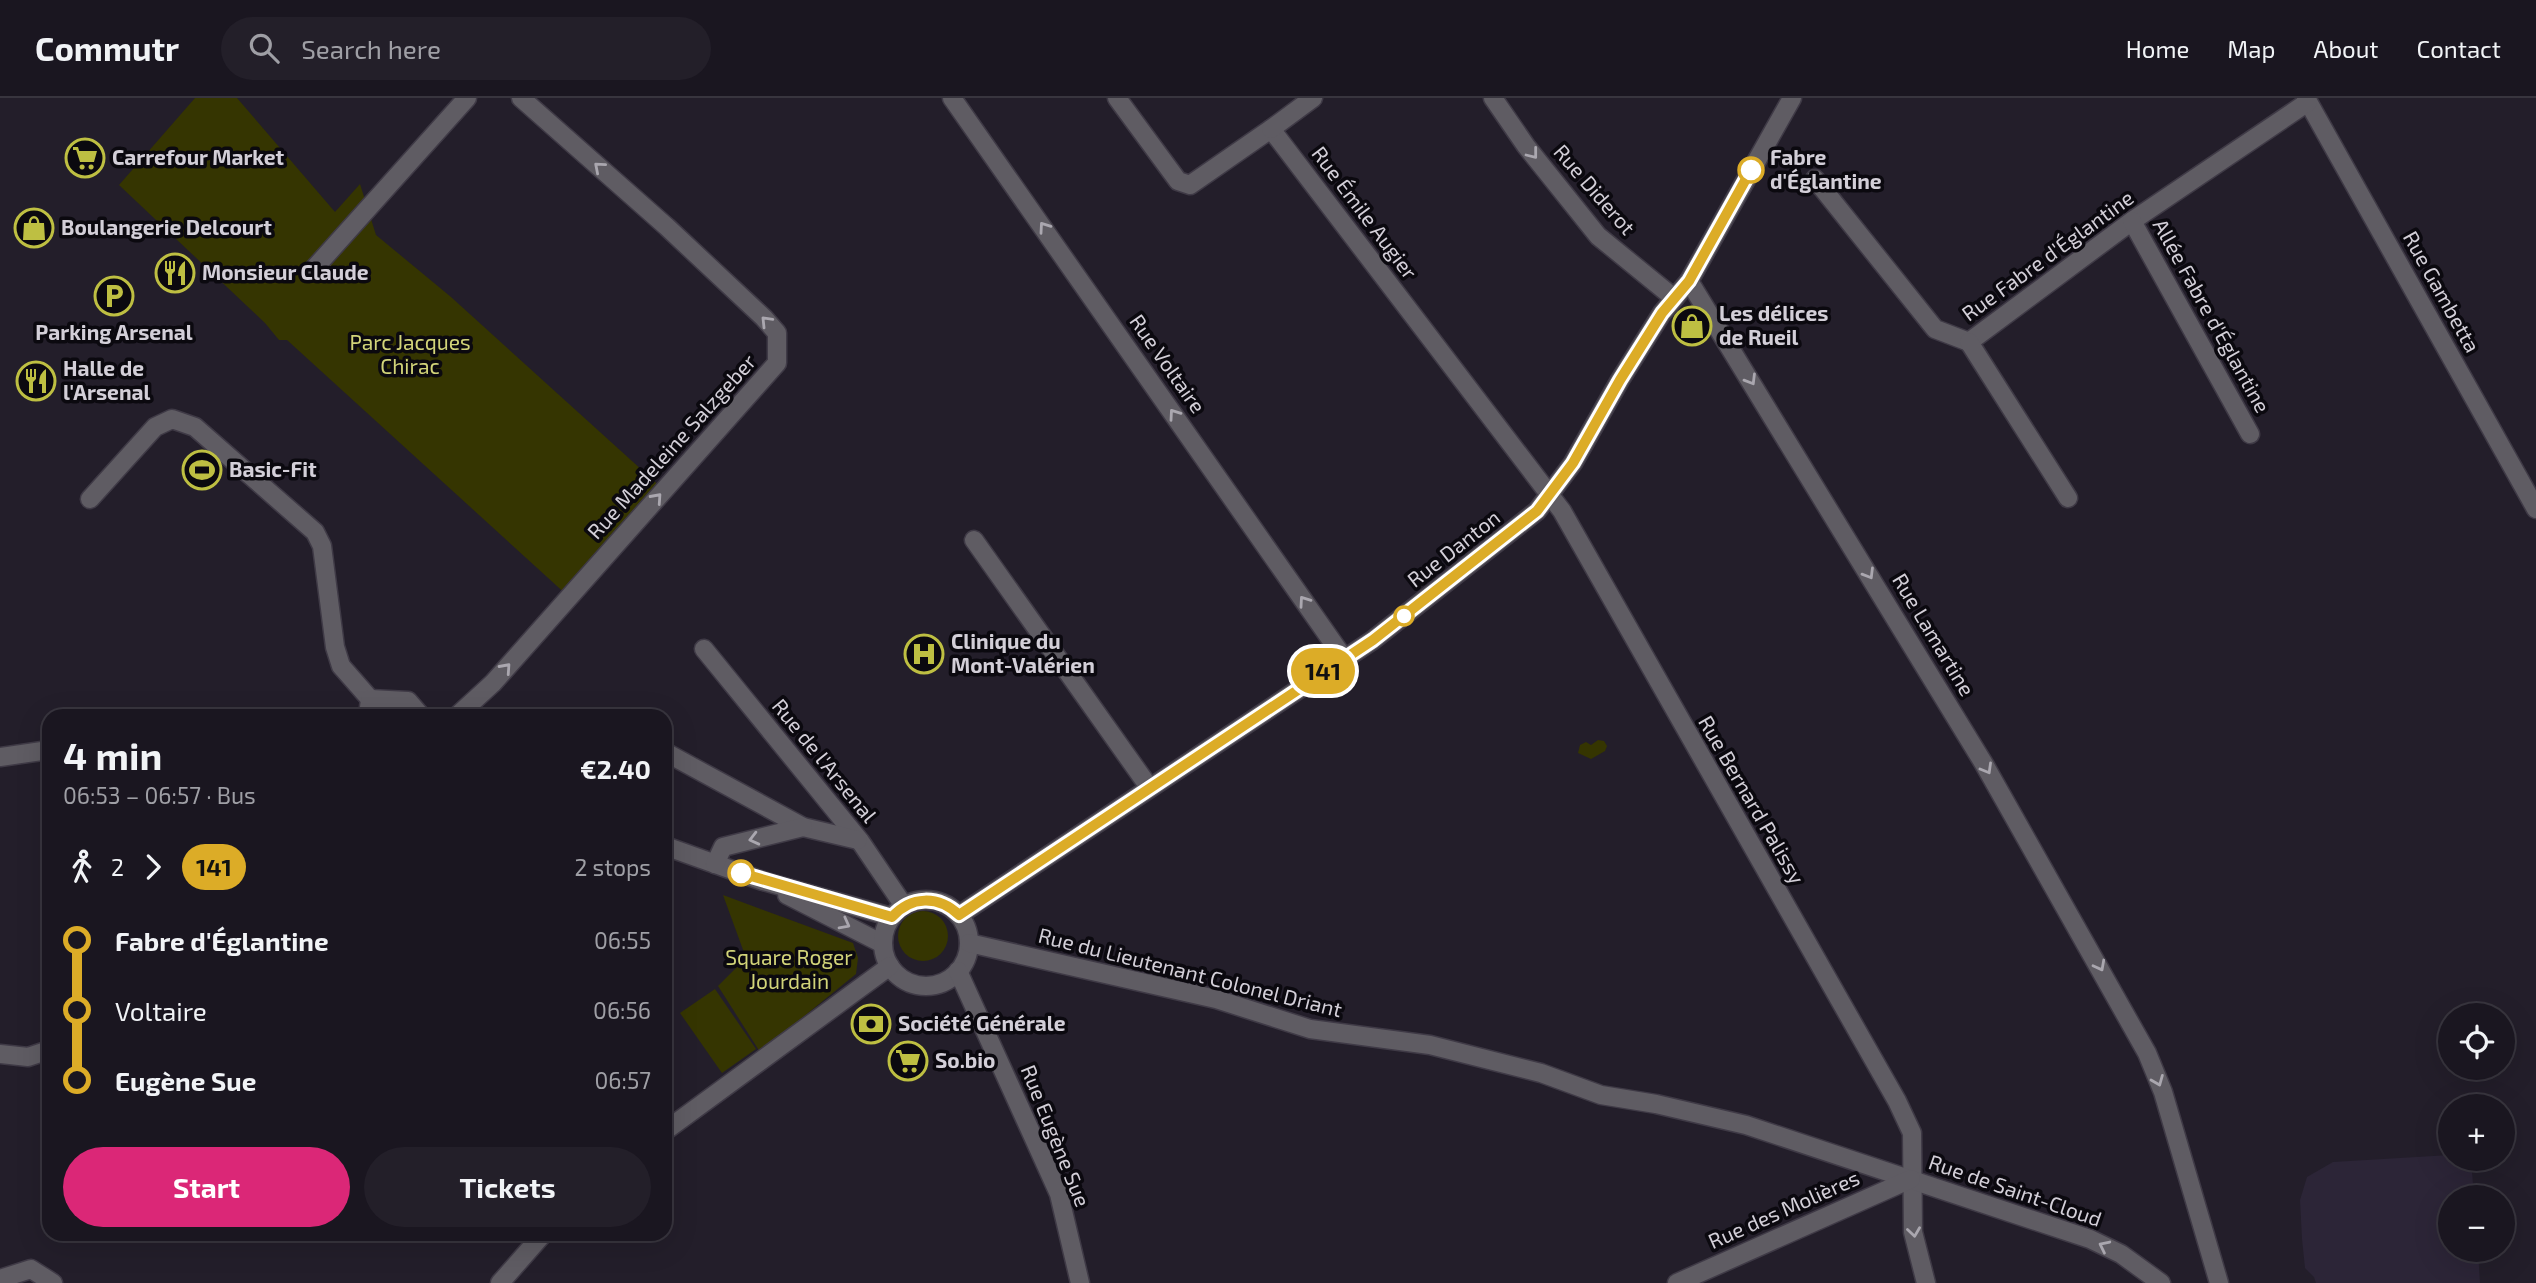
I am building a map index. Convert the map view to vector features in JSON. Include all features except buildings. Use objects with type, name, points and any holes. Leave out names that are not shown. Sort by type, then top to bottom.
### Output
[{"type":"street","points":[[311,272],[467,98]]},
{"type":"street","name":"Rue Madeleine Salzgeber","points":[[465,709],[493,683],[777,363],[777,332],[764,318],[667,227],[521,98]]},
{"type":"street","name":"Rue Voltaire","points":[[952,98],[1343,657]]},
{"type":"street","points":[[1117,98],[1178,181],[1190,185],[1313,98]]},
{"type":"street","name":"Rue Diderot","points":[[1493,98],[1526,146],[1598,236],[1674,298]]},
{"type":"street","name":"Rue Danton","points":[[959,915],[1343,657],[1373,640],[1506,538],[1551,495],[1573,463],[1620,380],[1674,298],[1689,281],[1792,98]]},
{"type":"street","name":"Rue Fabre d'Églantine","points":[[1815,179],[1935,329],[1969,342],[2132,221],[2307,100]]},
{"type":"street","name":"Rue Gambetta","points":[[2307,100],[2536,509]]},
{"type":"street","name":"Rue Émile Augier","points":[[1271,129],[1551,495]]},
{"type":"street","name":"Allée Fabre d'Églantine","points":[[2132,221],[2250,434]]},
{"type":"street","name":"Rue Lamartine","points":[[1689,281],[1984,764],[2147,1053],[2163,1092],[2217,1281]]},
{"type":"street","points":[[1969,342],[2068,498]]},
{"type":"street","points":[[90,499],[155,427],[172,419],[195,427],[316,531],[322,546],[341,666],[369,707],[408,701],[415,709]]},
{"type":"street","name":"Rue Bernard Palissy","points":[[1551,495],[1910,1129],[1911,1179]]},
{"type":"street","points":[[974,540],[1149,787]]},
{"type":"street","name":"Rue de l'Arsenal","points":[[704,649],[860,841],[898,911]]},
{"type":"street","points":[[0,757],[42,751]]},
{"type":"street","points":[[672,756],[803,827],[860,841]]},
{"type":"street","points":[[715,863],[723,848],[803,827]]},
{"type":"street","points":[[672,848],[763,881],[883,944]]},
{"type":"street","points":[[763,881],[898,911]]},
{"type":"street","points":[[933,900],[959,915],[966,926],[969,943],[958,971],[940,984],[924,986],[903,979],[890,966],[883,944],[898,911],[918,901],[933,900]]},
{"type":"street","name":"Rue du Lieutenant Colonel Driant","points":[[969,943],[1216,999],[1310,1029],[1430,1045],[1541,1073],[1609,1097],[1656,1104],[1746,1125],[1847,1158]]},
{"type":"street","points":[[672,1126],[890,966]]},
{"type":"street","name":"Rue Eugène Sue","points":[[958,971],[1059,1195],[1080,1283]]},
{"type":"street","points":[[0,1054],[28,1057],[42,1052]]},
{"type":"street","name":"Rue de Saint-Cloud","points":[[1847,1158],[2090,1239],[2121,1254],[2161,1283]]},
{"type":"street","points":[[1911,1179],[1913,1232],[1926,1283]]},
{"type":"street","name":"Rue des Molières","points":[[1676,1283],[1911,1179]]},
{"type":"street","points":[[500,1283],[536,1241]]},
{"type":"street","points":[[0,1279],[31,1269],[53,1283]]},
{"type":"shaded area","points":[[2438,1156],[2438,1171],[2472,1171],[2473,1185],[2438,1185],[2438,1262],[2479,1262],[2480,1283],[2316,1283],[2305,1268],[2300,1200],[2307,1177],[2333,1162]]},
{"type":"green space","name":"Parc Jacques Chirac","points":[[195,98],[237,98],[335,212],[360,184],[376,235],[451,297],[664,490],[569,597],[287,340],[279,340],[265,323],[119,185]]},
{"type":"green space","points":[[1598,740],[1604,741],[1607,746],[1605,751],[1591,759],[1578,753],[1580,745],[1586,742],[1591,745]]},
{"type":"green space","name":"Square Roger Jourdain","points":[[723,895],[853,943],[858,958],[856,974],[760,1052],[718,986],[746,958]]},
{"type":"green space","points":[[923,911],[940,919],[948,936],[940,953],[923,961],[906,953],[898,936],[906,919]]},
{"type":"green space","points":[[715,989],[756,1049],[722,1073],[680,1013]]},
{"type":"bus line","name":"141","points":[[741,873],[892,917],[904,906],[925,900],[945,904],[959,915],[1343,657],[1373,640],[1506,538],[1551,495],[1573,463],[1662,313],[1689,281],[1751,170]]},
{"type":"place","name":"Carrefour Market","points":[[85,158]]},
{"type":"place","name":"Fabre d'Églantine","points":[[1751,170]]},
{"type":"place","name":"Boulangerie Delcourt","points":[[34,228]]},
{"type":"place","name":"Monsieur Claude","points":[[175,273]]},
{"type":"place","name":"Parking Arsenal","points":[[114,296]]},
{"type":"place","name":"Les délices de Rueil","points":[[1692,326]]},
{"type":"place","name":"Halle de l'Arsenal","points":[[36,381]]},
{"type":"place","name":"Basic-Fit","points":[[202,470]]},
{"type":"place","name":"Clinique du Mont-Valérien","points":[[924,654]]},
{"type":"place","name":"Société Générale","points":[[871,1024]]},
{"type":"place","name":"So.bio","points":[[908,1061]]}]
